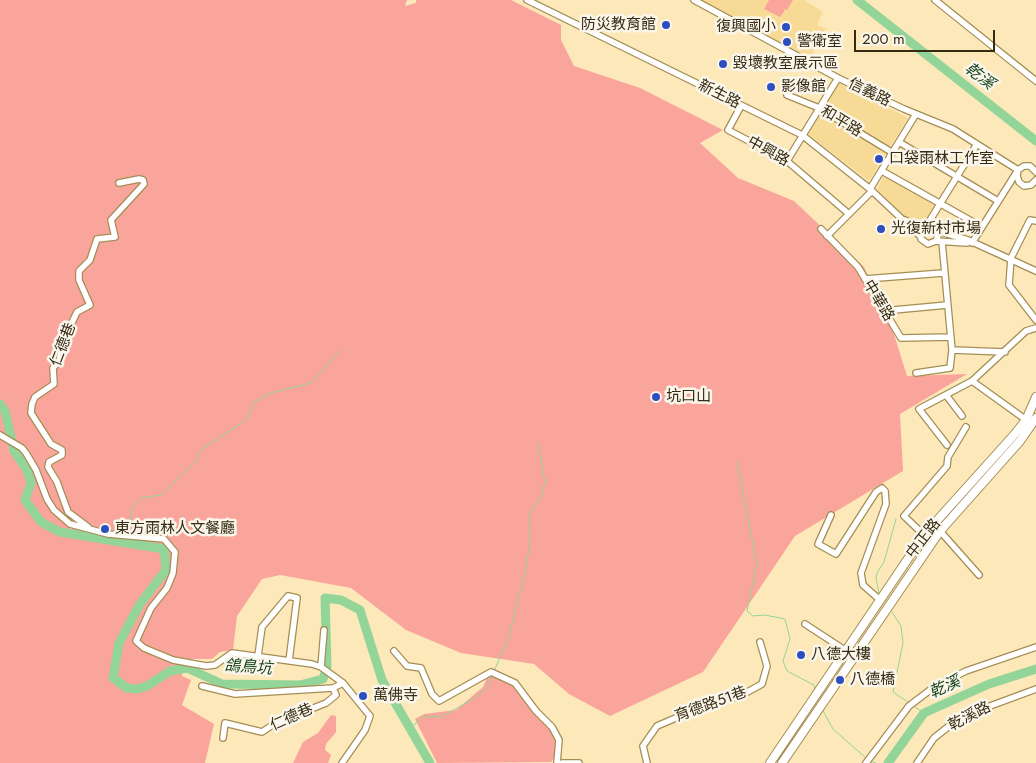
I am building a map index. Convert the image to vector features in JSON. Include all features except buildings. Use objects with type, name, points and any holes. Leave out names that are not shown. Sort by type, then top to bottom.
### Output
[{"type":"main road","name":"中正路","points":[[782,763],[940,532],[1032,421],[1036,397]]},
{"type":"main road","name":"中正路","points":[[770,763],[924,535],[1032,421]]},
{"type":"main road","points":[[916,548],[925,553]]},
{"type":"street","name":"新生路","points":[[527,0],[802,136],[871,190],[925,243],[931,244],[939,241],[972,243]]},
{"type":"street","name":"信義路","points":[[694,0],[838,78],[952,129],[1018,170]]},
{"type":"street","points":[[935,0],[1036,81]]},
{"type":"street","points":[[787,160],[838,78]]},
{"type":"street","name":"和平路","points":[[787,95],[819,108],[893,153]]},
{"type":"street","name":"中興路","points":[[741,106],[728,130],[787,160],[849,214]]},
{"type":"street","points":[[827,236],[871,190],[916,114]]},
{"type":"street","points":[[899,142],[998,201]]},
{"type":"street","points":[[920,236],[921,230],[942,205],[977,144]]},
{"type":"street","name":"信義路","points":[[1018,170],[1027,166],[1036,172]]},
{"type":"street","name":"信義路","points":[[1018,170],[1017,180],[1021,184],[1031,185],[1036,180]]},
{"type":"street","points":[[972,243],[1018,170]]},
{"type":"street","points":[[882,171],[982,228]]},
{"type":"street","name":"仁德巷","points":[[96,531],[75,519],[68,512],[57,482],[48,467],[49,462],[62,455],[62,450],[51,444],[31,413],[35,397],[54,384],[54,368],[65,337],[77,312],[90,305],[79,280],[79,271],[90,260],[97,239],[115,237],[111,220],[144,184],[143,180],[139,179],[119,183]]},
{"type":"street","name":"新生路","points":[[895,213],[912,224],[933,226],[938,231],[972,243],[1036,271]]},
{"type":"street","points":[[1036,221],[1030,220],[1010,260],[1009,285],[1036,320]]},
{"type":"street","name":"中華路","points":[[821,229],[858,267],[901,338],[950,337]]},
{"type":"street","points":[[916,373],[950,368],[952,350],[938,231]]},
{"type":"street","points":[[865,279],[943,273]]},
{"type":"street","points":[[883,311],[947,305]]},
{"type":"street","points":[[947,445],[919,409],[972,381],[1026,331],[1036,328]]},
{"type":"street","points":[[952,350],[1005,352]]},
{"type":"street","points":[[972,381],[1032,421]]},
{"type":"street","points":[[946,395],[962,416]]},
{"type":"street","points":[[924,535],[904,516],[947,466],[948,457],[966,427]]},
{"type":"street","name":"仁德巷","points":[[3,437],[22,448],[36,470],[46,499],[54,510],[70,524],[96,531],[164,539],[175,552],[173,573],[168,588],[151,608],[136,641],[144,648],[173,660],[206,666],[215,664],[232,653],[323,668]]},
{"type":"street","points":[[831,515],[818,544],[836,554],[876,492],[882,488],[885,491],[886,504],[861,573],[863,585],[880,600]]},
{"type":"street","points":[[940,532],[979,575]]},
{"type":"street","points":[[258,656],[262,627],[288,596],[298,598],[289,661]]},
{"type":"street","points":[[805,624],[854,656]]},
{"type":"street","points":[[324,630],[323,668],[341,681],[370,716],[365,730],[342,763]]},
{"type":"street","name":"育德路51巷","points":[[647,763],[643,746],[657,726],[706,705],[740,696],[762,684],[767,666],[760,642]]},
{"type":"street","points":[[866,763],[909,706],[934,687],[966,671],[1036,647]]},
{"type":"street","points":[[394,651],[407,666],[421,668],[432,694],[439,701],[491,672],[515,683],[536,711],[552,727],[559,740],[557,763]]},
{"type":"street","name":"仁德巷","points":[[202,686],[234,694],[333,688],[341,681]]},
{"type":"street","name":"仁德巷","points":[[223,738],[225,723],[262,732],[274,724],[326,703],[336,695],[333,688]]},
{"type":"street","name":"乾溪路","points":[[917,763],[934,738],[953,723],[982,709],[1036,689]]},
{"type":"street","points":[[562,763],[579,763]]},
{"type":"shaded area","points":[[0,0],[407,0],[405,6],[416,3],[416,0],[511,0],[561,25],[561,40],[574,66],[640,88],[723,130],[700,143],[738,178],[794,201],[864,267],[892,328],[907,376],[967,374],[900,414],[903,471],[795,536],[703,672],[610,716],[569,694],[534,664],[461,653],[406,630],[351,588],[280,575],[262,579],[237,616],[233,650],[220,652],[212,659],[184,659],[182,676],[191,680],[182,705],[214,724],[205,763],[0,763]]},
{"type":"shaded area","name":"復興國小","points":[[700,0],[804,0],[823,12],[817,25],[826,29],[810,58]]},
{"type":"shaded area","points":[[769,0],[793,0],[787,10],[783,8],[785,10],[780,17],[764,9]]},
{"type":"shaded area","points":[[839,83],[908,118],[869,181],[808,134]]},
{"type":"shaded area","points":[[884,176],[937,206],[928,218],[916,222],[909,221],[877,189]]},
{"type":"shaded area","points":[[489,673],[511,684],[553,735],[555,757],[551,762],[437,763],[415,719],[424,714],[456,710],[483,687]]},
{"type":"shaded area","points":[[331,715],[336,716],[336,732],[326,744],[325,750],[331,755],[328,763],[293,763],[303,742],[318,733]]},
{"type":"waterway","name":"乾溪","points":[[857,0],[1036,141]]},
{"type":"waterway","points":[[128,533],[132,508],[141,498],[161,495],[195,462],[202,449],[246,420],[254,402],[271,393],[311,383],[340,351]]},
{"type":"waterway","name":"鴿鳥坑","points":[[0,404],[5,411],[14,451],[27,470],[31,483],[25,500],[41,522],[60,532],[164,549],[166,570],[140,604],[119,643],[113,678],[127,688],[137,689],[147,686],[170,671],[187,668],[222,684],[300,685],[323,679],[327,667],[325,598],[341,600],[360,610],[382,680],[430,763]]},
{"type":"waterway","points":[[494,671],[509,637],[527,564],[530,536],[529,513],[541,497],[545,483],[538,443]]},
{"type":"waterway","points":[[737,462],[757,564],[747,611],[753,616],[765,615],[785,619],[790,639],[783,661],[787,671],[814,685],[815,689]]},
{"type":"waterway","points":[[879,593],[877,573],[884,562],[896,519]]},
{"type":"waterway","name":"鴿鳥坑","points":[[126,543],[128,537]]},
{"type":"waterway","points":[[892,612],[901,626],[903,643],[893,692],[908,702]]},
{"type":"waterway","name":"乾溪","points":[[888,763],[924,713],[989,684],[1036,669]]},
{"type":"waterway","points":[[411,727],[425,716],[441,717],[473,699],[487,688],[493,675]]},
{"type":"waterway","points":[[915,707],[924,713]]},
{"type":"waterway","points":[[822,709],[833,729],[866,758]]},
{"type":"place","name":"防災教育館","points":[[666,25]]},
{"type":"place","name":"復興國小","points":[[786,27]]},
{"type":"place","name":"警衛室","points":[[787,42]]},
{"type":"place","name":"毀壞教室展示區","points":[[723,64]]},
{"type":"place","name":"影像館","points":[[771,87]]},
{"type":"place","name":"口袋雨林工作室","points":[[879,159]]},
{"type":"place","name":"光復新村市場","points":[[881,229]]},
{"type":"place","name":"坑口山","points":[[656,397]]},
{"type":"place","name":"東方雨林人文餐廳","points":[[105,529]]},
{"type":"place","name":"八德大樓","points":[[801,655]]},
{"type":"place","name":"八德橋","points":[[840,680]]},
{"type":"place","name":"萬佛寺","points":[[363,696]]}]
